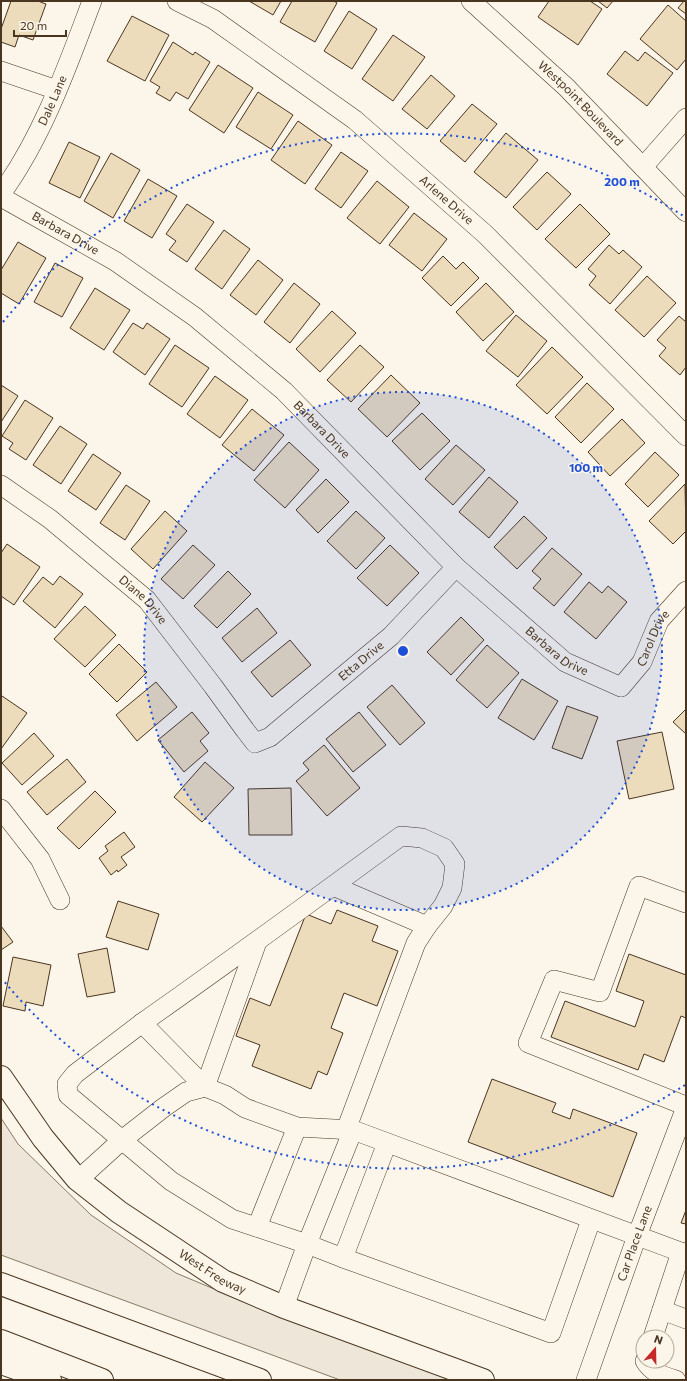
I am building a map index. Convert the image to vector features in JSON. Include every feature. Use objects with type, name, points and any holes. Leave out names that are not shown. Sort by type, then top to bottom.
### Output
[{"type":"main road","name":"West Freeway","points":[[1,1077],[43,1138],[78,1180],[119,1212],[223,1281],[284,1307],[483,1380]]},
{"type":"main road","points":[[1,1284],[260,1380]]},
{"type":"main road","points":[[1,1341],[102,1380]]},
{"type":"main road","points":[[1,1363],[50,1380]]},
{"type":"street","name":"Dale Lane","points":[[1,195],[13,177],[45,118],[92,1]]},
{"type":"street","name":"Arlene Drive","points":[[177,1],[213,19],[355,120],[485,234],[686,436]]},
{"type":"street","name":"Westpoint Boulevard","points":[[482,5],[566,87],[686,212]]},
{"type":"street","points":[[1,71],[57,90]]},
{"type":"street","points":[[643,167],[686,118]]},
{"type":"street","name":"Barbara Drive","points":[[1,195],[114,261],[195,317],[284,391],[456,567],[565,662],[621,687]]},
{"type":"street","name":"Diane Drive","points":[[1,485],[50,519],[147,600],[245,730],[256,742]]},
{"type":"street","name":"Etta Drive","points":[[256,742],[270,737],[391,636],[456,567]]},
{"type":"street","name":"Carol Drive","points":[[621,687],[642,662],[659,621],[686,591]]},
{"type":"street","points":[[1,809],[40,859],[60,900]]},
{"type":"street","points":[[284,1307],[307,1244],[350,1130],[416,943],[443,906],[452,888],[455,864],[444,848],[422,838],[401,836],[257,942],[142,1023],[75,1074],[67,1084],[68,1094],[171,1181],[232,1219],[307,1244],[551,1333],[591,1220]]},
{"type":"street","points":[[333,886],[427,926]]},
{"type":"street","points":[[686,903],[639,886],[600,992],[554,980],[528,1043],[686,1106]]},
{"type":"street","points":[[205,1087],[257,942]]},
{"type":"street","points":[[142,1023],[205,1087],[225,1095],[245,1108],[297,1127],[350,1130],[683,1253],[656,1329]]},
{"type":"street","points":[[78,1180],[122,1140],[186,1092],[205,1087]]},
{"type":"street","name":"Car Place Lane","points":[[586,1380],[637,1236],[686,1106]]},
{"type":"street","points":[[257,1227],[297,1127]]},
{"type":"street","points":[[343,1258],[387,1143]]},
{"type":"street","points":[[662,1310],[686,1319]]},
{"type":"street","points":[[650,1369],[656,1373],[676,1380]]},
{"type":"shaded area","points":[[1,1118],[18,1144],[91,1215],[176,1273],[245,1302],[454,1380],[340,1380],[1,1255]]},
{"type":"building","points":[[11,1],[38,1],[46,4],[33,40],[19,35],[15,47],[1,42],[1,29]]},
{"type":"building","points":[[249,1],[281,1],[273,15]]},
{"type":"building","points":[[292,1],[334,1],[337,3],[315,42],[280,22]]},
{"type":"building","points":[[549,1],[590,1],[602,9],[578,45],[538,17]]},
{"type":"building","points":[[598,1],[613,1],[607,8]]},
{"type":"building","points":[[684,1],[686,1],[686,14],[678,8]]},
{"type":"building","points":[[668,5],[686,21],[686,59],[677,70],[640,39]]},
{"type":"building","points":[[349,11],[377,29],[352,69],[324,51]]},
{"type":"building","points":[[132,16],[169,35],[145,81],[107,61]]},
{"type":"building","points":[[393,35],[425,57],[393,101],[362,79]]},
{"type":"building","points":[[173,42],[193,55],[195,52],[210,62],[188,99],[176,92],[170,101],[156,93],[160,87],[150,81]]},
{"type":"building","points":[[625,51],[638,61],[645,52],[673,73],[647,106],[607,74]]},
{"type":"building","points":[[218,65],[253,88],[224,133],[189,110]]},
{"type":"building","points":[[431,75],[455,96],[427,129],[402,109]]},
{"type":"building","points":[[258,92],[293,115],[271,149],[236,127]]},
{"type":"building","points":[[472,104],[497,124],[465,162],[440,141]]},
{"type":"building","points":[[298,121],[332,145],[305,184],[271,160]]},
{"type":"building","points":[[506,133],[538,160],[506,198],[474,172]]},
{"type":"building","points":[[69,142],[100,157],[80,198],[49,183]]},
{"type":"building","points":[[341,152],[368,171],[341,208],[315,189]]},
{"type":"building","points":[[111,153],[140,170],[113,218],[84,201]]},
{"type":"building","points":[[547,172],[571,194],[537,230],[513,207]]},
{"type":"building","points":[[148,179],[177,196],[152,238],[124,221]]},
{"type":"building","points":[[377,181],[409,207],[380,244],[347,218]]},
{"type":"building","points":[[187,204],[214,222],[187,262],[169,250],[176,241],[166,234]]},
{"type":"building","points":[[580,204],[610,234],[576,268],[545,239]]},
{"type":"building","points":[[414,213],[447,239],[422,271],[389,245]]},
{"type":"building","points":[[224,230],[250,249],[222,289],[195,269]]},
{"type":"building","points":[[18,242],[46,258],[19,304],[1,293],[1,270]]},
{"type":"building","points":[[609,245],[619,254],[623,250],[642,267],[610,304],[589,285],[596,276],[588,269]]},
{"type":"building","points":[[443,256],[456,269],[463,262],[479,278],[451,306],[422,278]]},
{"type":"building","points":[[258,260],[283,280],[256,315],[230,295]]},
{"type":"building","points":[[55,263],[83,278],[62,317],[34,302]]},
{"type":"building","points":[[647,276],[676,303],[644,337],[615,310]]},
{"type":"building","points":[[294,283],[320,304],[290,343],[264,322]]},
{"type":"building","points":[[486,283],[514,312],[483,341],[456,312]]},
{"type":"building","points":[[95,288],[130,310],[104,350],[70,328]]},
{"type":"building","points":[[332,311],[356,333],[320,372],[296,349]]},
{"type":"building","points":[[516,315],[547,341],[518,377],[486,351]]},
{"type":"building","points":[[679,316],[686,322],[686,367],[680,375],[659,356],[666,348],[657,340]]},
{"type":"building","points":[[133,323],[143,329],[147,323],[170,339],[145,375],[113,352]]},
{"type":"building","points":[[175,345],[209,368],[182,407],[149,384]]},
{"type":"building","points":[[360,345],[384,367],[351,402],[327,380]]},
{"type":"building","points":[[552,347],[583,377],[547,414],[516,385]]},
{"type":"building","points":[[391,375],[420,403],[387,437],[358,409]]},
{"type":"building","points":[[215,376],[248,400],[220,438],[187,414]]},
{"type":"building","points":[[587,383],[614,409],[581,443],[555,417]]},
{"type":"building","points":[[1,385],[18,396],[1,422]]},
{"type":"building","points":[[25,400],[53,418],[26,460],[9,449],[13,443],[2,436]]},
{"type":"building","points":[[252,409],[284,435],[254,471],[222,445]]},
{"type":"building","points":[[422,413],[450,441],[420,470],[392,441]]},
{"type":"building","points":[[622,419],[645,443],[610,476],[588,452]]},
{"type":"building","points":[[60,426],[87,444],[61,484],[33,465]]},
{"type":"building","points":[[289,442],[319,470],[285,508],[254,480]]},
{"type":"building","points":[[456,445],[485,470],[453,505],[425,479]]},
{"type":"building","points":[[655,452],[679,475],[648,507],[625,484]]},
{"type":"building","points":[[93,454],[121,473],[96,510],[68,491]]},
{"type":"building","points":[[489,477],[518,502],[489,538],[459,512]]},
{"type":"building","points":[[326,479],[349,502],[318,533],[296,510]]},
{"type":"building","points":[[685,484],[686,531],[673,544],[649,521]]},
{"type":"building","points":[[126,485],[150,501],[125,540],[100,523]]},
{"type":"building","points":[[165,511],[187,531],[153,569],[131,549]]},
{"type":"building","points":[[356,511],[385,538],[356,569],[327,541]]},
{"type":"building","points":[[524,516],[547,538],[517,569],[494,547]]},
{"type":"building","points":[[7,544],[40,567],[14,605],[1,596],[1,553]]},
{"type":"building","points":[[193,545],[215,565],[183,599],[161,579]]},
{"type":"building","points":[[390,545],[419,573],[387,606],[357,578]]},
{"type":"building","points":[[552,548],[582,574],[554,606],[533,588],[541,579],[532,571]]},
{"type":"building","points":[[228,571],[251,594],[217,628],[194,606]]},
{"type":"building","points":[[60,576],[83,594],[55,628],[23,601],[43,577],[53,585]]},
{"type":"building","points":[[589,582],[602,593],[608,586],[627,602],[596,639],[564,612]]},
{"type":"building","points":[[85,606],[116,635],[85,667],[54,639]]},
{"type":"building","points":[[257,608],[277,633],[242,662],[222,638]]},
{"type":"building","points":[[461,617],[484,640],[451,675],[427,652]]},
{"type":"building","points":[[290,640],[311,665],[272,697],[251,672]]},
{"type":"building","points":[[119,644],[147,672],[117,702],[89,674]]},
{"type":"building","points":[[487,645],[519,673],[487,708],[456,680]]},
{"type":"building","points":[[522,679],[558,701],[534,740],[498,718]]},
{"type":"building","points":[[156,682],[177,707],[137,741],[116,715]]},
{"type":"building","points":[[392,685],[425,723],[400,745],[367,707]]},
{"type":"building","points":[[2,696],[27,713],[1,749],[1,698]]},
{"type":"building","points":[[567,706],[598,717],[582,759],[552,748]]},
{"type":"building","points":[[686,709],[686,734],[673,722]]},
{"type":"building","points":[[192,712],[209,733],[200,741],[208,751],[184,772],[158,740]]},
{"type":"building","points":[[359,712],[386,745],[353,772],[326,739]]},
{"type":"building","points":[[662,732],[674,789],[629,799],[617,741]]},
{"type":"building","points":[[34,733],[54,756],[22,785],[2,763]]},
{"type":"building","points":[[324,745],[360,788],[327,816],[296,781],[309,770],[303,763]]},
{"type":"building","points":[[67,759],[86,782],[47,815],[27,792]]},
{"type":"building","points":[[205,762],[234,788],[202,822],[174,797]]},
{"type":"building","points":[[291,788],[292,835],[249,835],[248,789]]},
{"type":"building","points":[[95,791],[116,812],[79,849],[57,828]]},
{"type":"building","points":[[124,832],[135,847],[121,857],[127,865],[111,875],[99,858],[108,851],[105,846]]},
{"type":"building","points":[[118,901],[159,914],[148,950],[106,937]]},
{"type":"building","points":[[337,910],[378,926],[372,941],[398,951],[377,1006],[344,993],[331,1028],[343,1033],[327,1075],[318,1071],[311,1089],[252,1066],[260,1045],[236,1036],[250,998],[270,1006],[306,914],[331,924]]},
{"type":"building","points":[[1,926],[13,942],[1,950]]},
{"type":"building","points":[[107,948],[115,992],[87,997],[78,954]]},
{"type":"building","points":[[629,954],[686,975],[686,1018],[681,1016],[664,1062],[644,1054],[638,1070],[551,1037],[565,1001],[635,1027],[644,1001],[616,991]]},
{"type":"building","points":[[13,957],[51,965],[43,1006],[26,1002],[25,1011],[3,1006]]},
{"type":"building","points":[[492,1079],[556,1103],[552,1112],[570,1119],[573,1109],[637,1133],[613,1197],[468,1142]]},
{"type":"building","points":[[686,1210],[686,1224],[681,1223]]}]
